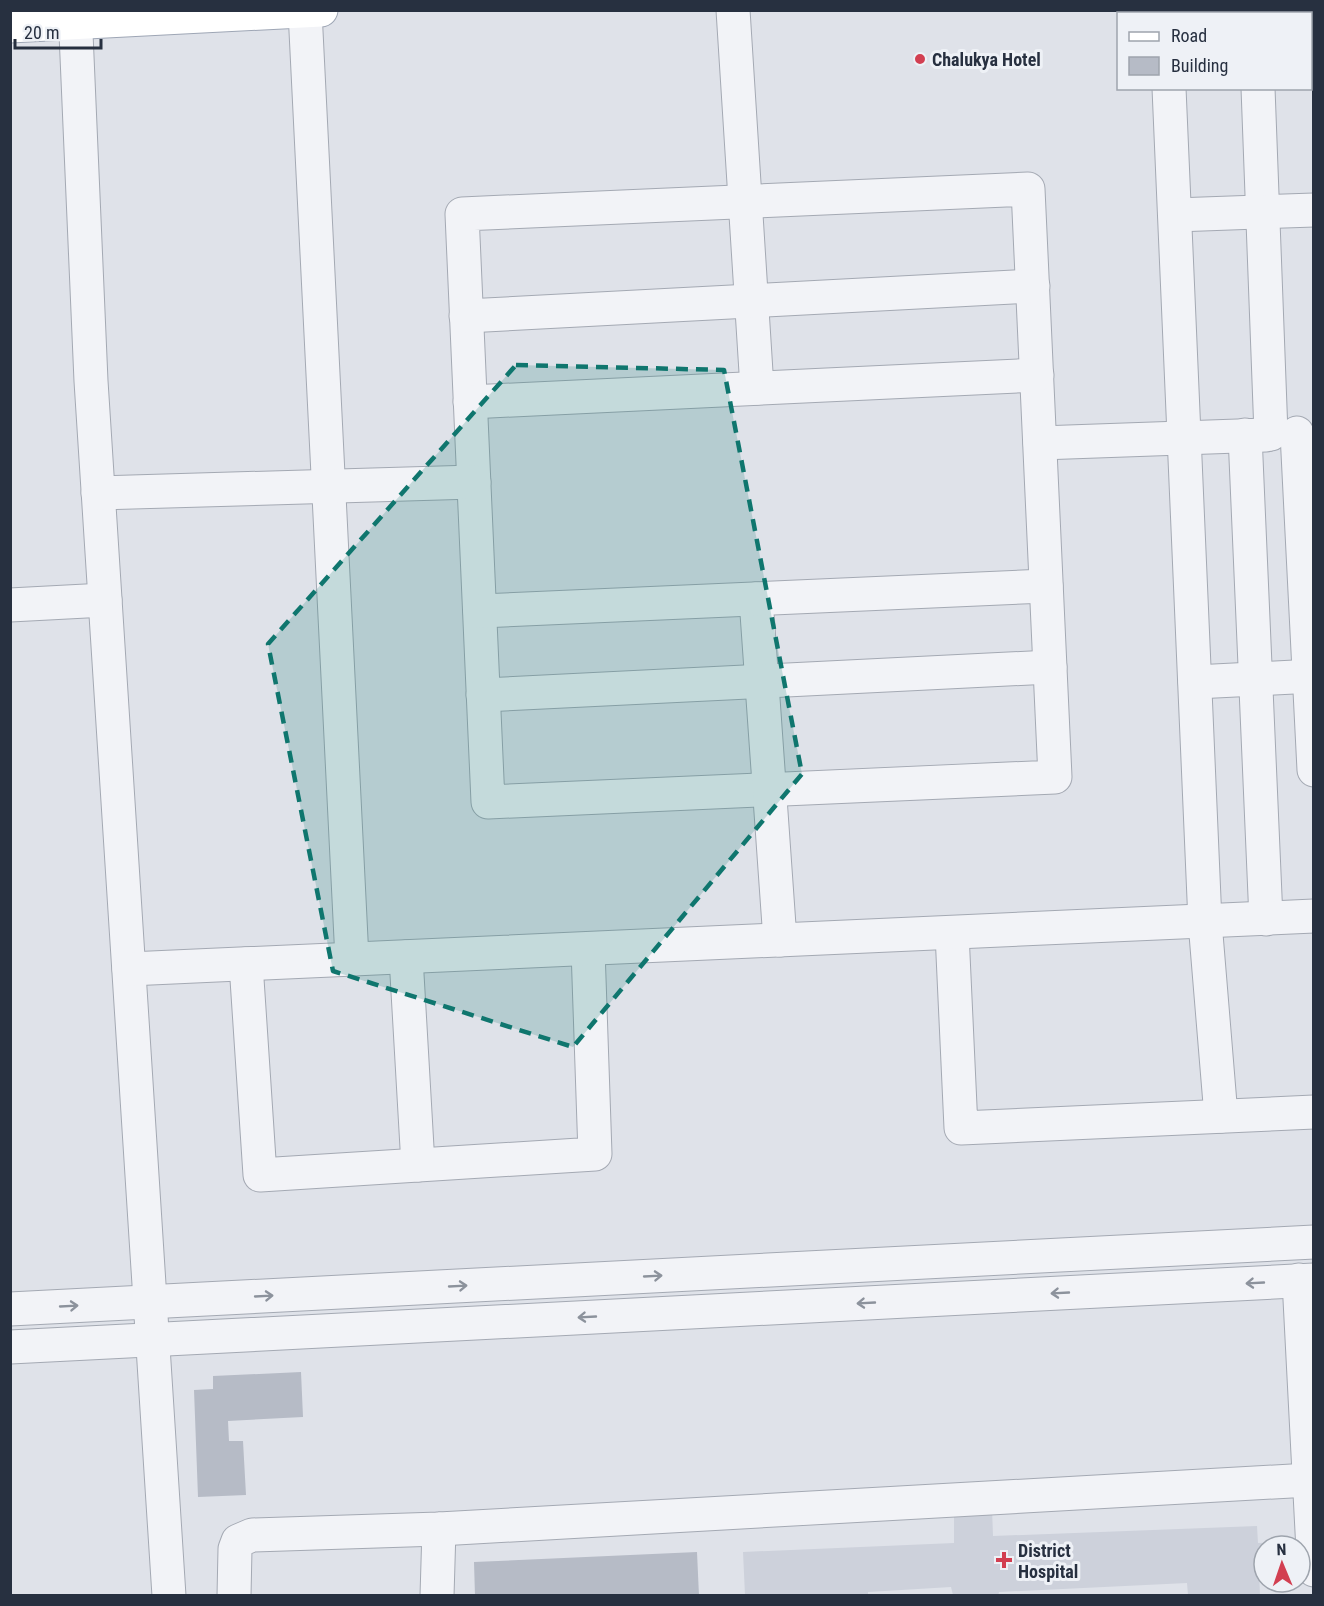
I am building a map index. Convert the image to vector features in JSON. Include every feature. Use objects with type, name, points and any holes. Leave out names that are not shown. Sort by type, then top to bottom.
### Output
[{"type":"main road","points":[[10,27],[76,17],[313,11]]},
{"type":"street","points":[[733,10],[757,388]]},
{"type":"street","points":[[313,11],[329,486],[352,959]]},
{"type":"street","points":[[76,17],[98,493],[169,1596]]},
{"type":"street","points":[[1169,90],[1205,922],[1221,1116]]},
{"type":"street","points":[[1258,90],[1262,212],[1282,434],[1311,677],[1314,770]]},
{"type":"street","points":[[1029,189],[1055,777],[488,802],[462,214],[745,201],[1029,189]]},
{"type":"street","points":[[1175,215],[1314,210]]},
{"type":"street","points":[[466,316],[1033,286]]},
{"type":"street","points":[[470,402],[1037,375]]},
{"type":"street","points":[[1040,443],[1282,434]]},
{"type":"street","points":[[1266,919],[1256,679],[1282,434]]},
{"type":"street","points":[[98,493],[474,482]]},
{"type":"street","points":[[480,611],[1046,586]]},
{"type":"street","points":[[756,599],[780,940]]},
{"type":"street","points":[[10,605],[105,600]]},
{"type":"street","points":[[483,695],[1050,667]]},
{"type":"street","points":[[1195,682],[1311,677]]},
{"type":"street","points":[[129,969],[1314,916]]},
{"type":"street","points":[[952,933],[961,1128],[1314,1112]]},
{"type":"street","points":[[246,964],[260,1175],[595,1155],[588,949]]},
{"type":"street","points":[[406,957],[418,1165]]},
{"type":"street","points":[[10,1309],[1314,1242]]},
{"type":"street","points":[[10,1347],[1306,1280],[1309,1480],[1314,1570]]},
{"type":"street","points":[[234,1596],[235,1549],[238,1541],[245,1537],[439,1529],[1309,1480]]},
{"type":"street","points":[[437,1596],[439,1529]]},
{"type":"highlighted area","points":[[516,365],[724,370],[802,774],[573,1047],[333,971],[268,644]]},
{"type":"shaded area","name":"District Hospital","points":[[992,1508],[993,1536],[1257,1526],[1257,1534],[1252,1534],[1252,1594],[1260,1594],[1260,1596],[1188,1595],[1187,1583],[999,1592],[998,1596],[953,1595],[951,1587],[868,1592],[868,1596],[745,1595],[743,1552],[954,1543],[954,1509]]},
{"type":"building","points":[[301,1372],[303,1417],[228,1421],[229,1441],[243,1441],[246,1495],[198,1497],[194,1390],[213,1389],[213,1376]]},
{"type":"building","points":[[697,1552],[699,1596],[475,1596],[474,1562]]},
{"type":"place","name":"Chalukya Hotel","points":[[920,59]]},
{"type":"place","name":"District Hospital","points":[[1004,1560]]}]
